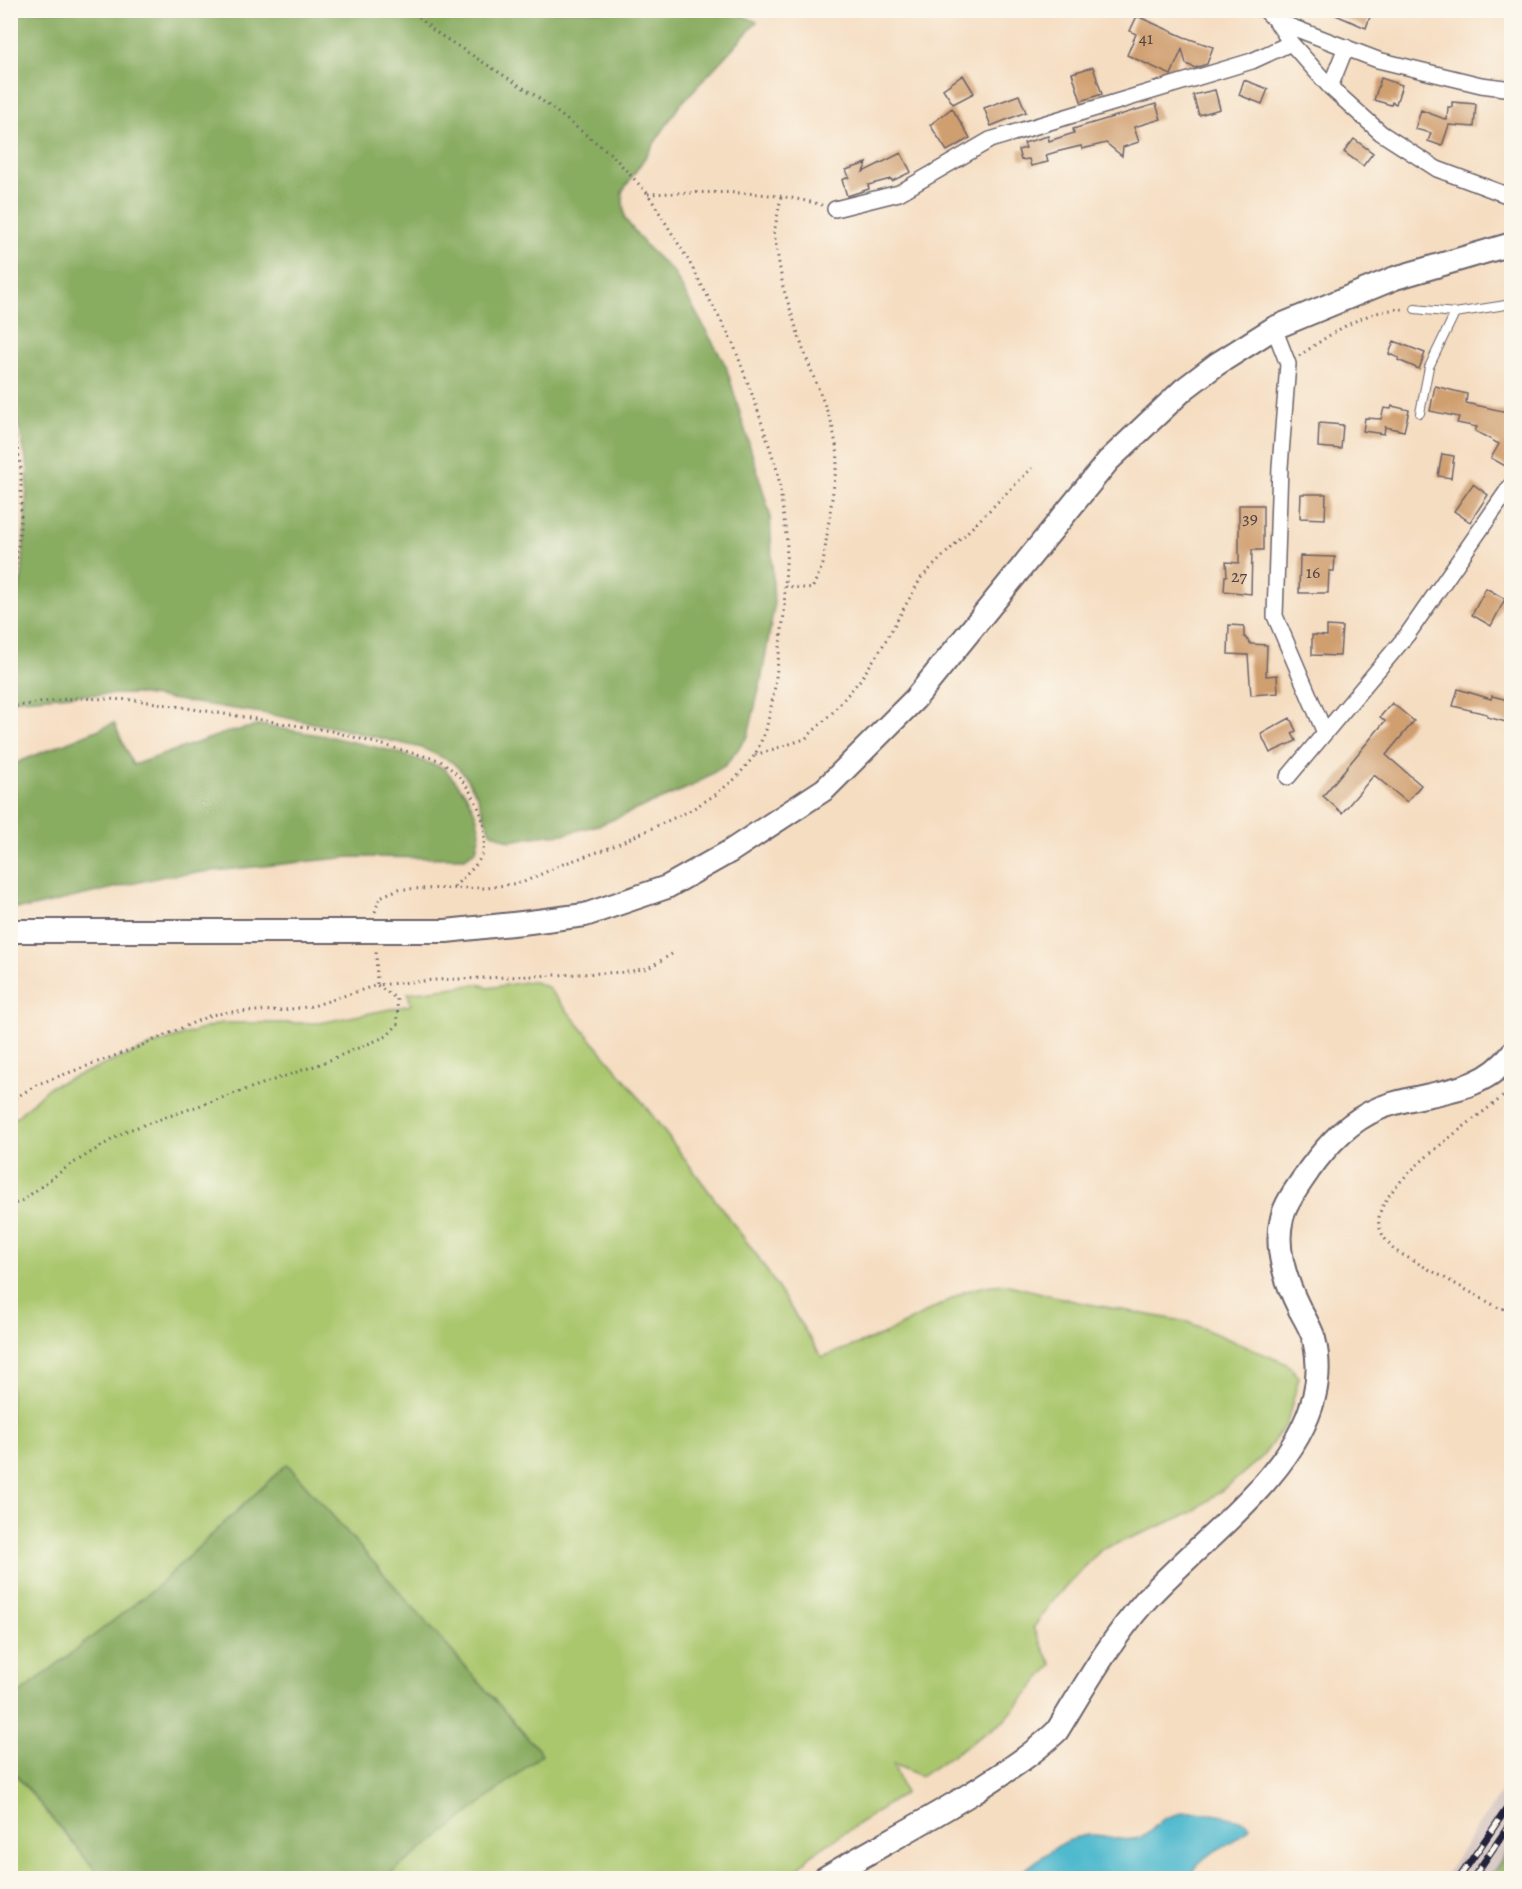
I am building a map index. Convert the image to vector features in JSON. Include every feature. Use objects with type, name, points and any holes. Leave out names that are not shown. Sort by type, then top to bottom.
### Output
[{"type":"street","points":[[1271,16],[1291,43],[1330,87],[1381,132],[1437,169],[1512,197]]},
{"type":"street","points":[[1271,16],[1378,60],[1481,85],[1512,89]]},
{"type":"street","points":[[835,209],[899,193],[990,140],[1235,67],[1291,43]]},
{"type":"street","points":[[1330,87],[1346,47]]},
{"type":"street","points":[[10,931],[446,931],[585,915],[667,886],[729,852],[825,789],[915,699],[1108,461],[1184,389],[1217,364],[1274,328],[1395,278],[1512,244]]},
{"type":"street","points":[[1274,328],[1288,364],[1280,467],[1275,616],[1325,733]]},
{"type":"street","points":[[1288,777],[1407,634],[1512,484]]},
{"type":"street","points":[[825,1878],[934,1816],[1022,1761],[1057,1731],[1115,1640],[1144,1602],[1263,1482],[1288,1453],[1307,1422],[1319,1375],[1313,1336],[1288,1287],[1281,1259],[1279,1234],[1282,1216],[1288,1203],[1311,1169],[1341,1132],[1357,1119],[1381,1107],[1449,1092],[1478,1082],[1495,1072],[1512,1053]]},
{"type":"lane","points":[[1415,309],[1455,313],[1512,304]]},
{"type":"lane","points":[[1420,413],[1429,367],[1455,313]]},
{"type":"path","points":[[377,985],[374,914],[380,897],[399,889],[487,888],[524,882],[563,864],[609,848],[689,811],[715,795],[736,778],[755,755],[766,730],[774,693],[784,614],[786,543],[778,473],[756,405],[733,343],[687,258],[648,194],[602,147],[536,96],[434,31],[412,10]]},
{"type":"path","points":[[648,194],[688,192],[798,198],[835,209]]},
{"type":"path","points":[[781,197],[774,233],[783,287],[803,349],[832,424],[838,456],[823,564],[812,590],[785,586]]},
{"type":"path","points":[[10,233],[15,262],[10,282]]},
{"type":"path","points":[[1288,364],[1340,327],[1387,309],[1415,309]]},
{"type":"path","points":[[10,408],[21,469],[21,518],[13,594],[10,602]]},
{"type":"path","points":[[755,755],[805,739],[833,712],[861,680],[921,578],[1032,468]]},
{"type":"path","points":[[10,707],[74,698],[137,700],[331,730],[439,759],[453,768],[472,793],[485,831],[484,847],[478,861],[453,888]]},
{"type":"path","points":[[10,1101],[38,1084],[136,1048],[211,1015],[313,1006],[377,985],[434,980],[627,972],[648,968],[672,954]]},
{"type":"path","points":[[10,1206],[23,1200],[67,1167],[126,1131],[320,1064],[387,1036],[398,1024],[397,999],[377,985]]},
{"type":"path","points":[[1512,1089],[1420,1161],[1389,1194],[1379,1218],[1383,1238],[1394,1250],[1499,1308],[1512,1310]]},
{"type":"shaded area","points":[[1511,1777],[1511,1846],[1489,1878],[1443,1878]]},
{"type":"green space","points":[[11,11],[732,11],[757,22],[679,106],[622,192],[625,219],[647,247],[673,272],[726,366],[770,514],[774,607],[761,681],[748,736],[726,765],[690,787],[602,824],[564,834],[510,841],[490,832],[477,795],[464,774],[452,762],[422,748],[268,714],[136,694],[73,695],[11,700],[11,622],[22,577],[28,467],[10,389],[11,308],[20,263],[10,215]]},
{"type":"green space","points":[[114,723],[133,765],[225,733],[260,725],[331,737],[392,751],[444,768],[466,794],[476,814],[480,833],[476,850],[465,858],[351,857],[165,876],[29,908],[11,908],[11,765]]},
{"type":"green space","points":[[531,981],[547,987],[628,1083],[758,1257],[822,1357],[883,1335],[964,1292],[984,1286],[1005,1284],[1078,1302],[1188,1322],[1287,1364],[1299,1377],[1287,1423],[1262,1457],[1191,1513],[1101,1550],[1052,1601],[1033,1628],[1052,1665],[1004,1721],[921,1776],[893,1764],[905,1793],[811,1855],[789,1878],[384,1878],[542,1754],[287,1464],[154,1589],[11,1700],[10,1187],[13,1183],[11,1122],[49,1087],[156,1044],[221,1023],[320,1023],[411,1005],[408,993],[480,984],[488,988]]},
{"type":"green space","points":[[287,1464],[542,1754],[384,1878],[102,1878],[11,1769],[11,1700],[154,1589]]},
{"type":"green space","points":[[11,1769],[102,1878],[11,1878]]},
{"type":"green space","points":[[1511,1846],[1511,1878],[1489,1878]]},
{"type":"water","points":[[1187,1812],[1231,1817],[1250,1827],[1235,1840],[1201,1861],[1191,1878],[1014,1878],[1070,1840],[1089,1835],[1127,1840],[1139,1838],[1149,1833],[1164,1819]]},
{"type":"building","points":[[1324,10],[1363,10],[1371,14],[1366,28]]},
{"type":"building","points":[[1137,16],[1213,47],[1207,64],[1195,68],[1186,64],[1182,49],[1171,75],[1127,55],[1136,34],[1130,31]]},
{"type":"building","points":[[1093,67],[1102,94],[1081,101],[1072,73]]},
{"type":"building","points":[[963,75],[974,93],[953,104],[943,89]]},
{"type":"building","points":[[1381,78],[1402,85],[1396,104],[1392,102],[1391,105],[1374,100]]},
{"type":"building","points":[[1244,80],[1268,89],[1262,104],[1239,95]]},
{"type":"building","points":[[1215,90],[1220,109],[1199,115],[1193,95]]},
{"type":"building","points":[[1019,95],[1026,112],[991,126],[984,108]]},
{"type":"building","points":[[1452,102],[1476,104],[1474,127],[1449,125],[1442,146],[1428,141],[1431,133],[1415,129],[1421,110],[1447,120],[1448,107],[1452,107]]},
{"type":"building","points":[[1156,104],[1161,119],[1134,127],[1139,142],[1123,147],[1122,156],[1106,143],[1082,149],[1081,146],[1046,155],[1048,162],[1031,166],[1029,159],[1021,160],[1018,150],[1026,148],[1024,143],[1048,136],[1049,141],[1074,133],[1073,129]]},
{"type":"building","points":[[952,108],[970,138],[947,151],[930,125]]},
{"type":"building","points":[[1354,139],[1373,153],[1363,166],[1344,152]]},
{"type":"building","points":[[901,153],[911,172],[892,181],[891,179],[868,185],[869,189],[847,196],[842,180],[849,177],[846,170],[867,163],[863,172]]},
{"type":"building","points":[[1394,341],[1425,353],[1419,369],[1389,354]]},
{"type":"building","points":[[1435,386],[1467,394],[1466,403],[1512,413],[1512,459],[1507,467],[1491,458],[1499,444],[1475,431],[1477,427],[1457,423],[1459,417],[1430,411]]},
{"type":"building","points":[[1392,406],[1409,410],[1404,431],[1385,427],[1384,434],[1363,431],[1365,418],[1381,419],[1384,408],[1391,409]]},
{"type":"building","points":[[1319,423],[1343,425],[1341,449],[1318,447]]},
{"type":"building","points":[[1442,454],[1454,456],[1451,478],[1438,476]]},
{"type":"building","points":[[1473,484],[1488,495],[1470,522],[1454,511]]},
{"type":"building","points":[[1301,494],[1326,494],[1325,519],[1300,518]]},
{"type":"building","points":[[1239,505],[1263,505],[1263,550],[1252,550],[1251,594],[1224,591],[1225,576],[1227,576],[1226,562],[1239,563]]},
{"type":"building","points":[[1300,556],[1335,557],[1334,571],[1329,571],[1328,593],[1299,593]]},
{"type":"building","points":[[1486,588],[1505,599],[1491,626],[1472,615]]},
{"type":"building","points":[[1229,625],[1244,626],[1244,636],[1251,644],[1267,645],[1266,676],[1277,675],[1278,693],[1251,695],[1248,655],[1228,654]]},
{"type":"building","points":[[1327,626],[1342,627],[1340,656],[1312,655],[1312,635],[1327,636]]},
{"type":"building","points":[[1458,689],[1491,699],[1492,696],[1512,701],[1510,723],[1487,717],[1487,714],[1453,706]]},
{"type":"building","points":[[1392,703],[1414,721],[1386,755],[1421,785],[1407,802],[1374,775],[1342,813],[1323,796],[1385,721],[1380,717]]},
{"type":"building","points":[[1290,718],[1296,731],[1292,733],[1296,741],[1270,753],[1261,734]]},
{"type":"railway","points":[[1459,1878],[1512,1801]]},
{"type":"railway","points":[[1473,1878],[1512,1821]]}]
